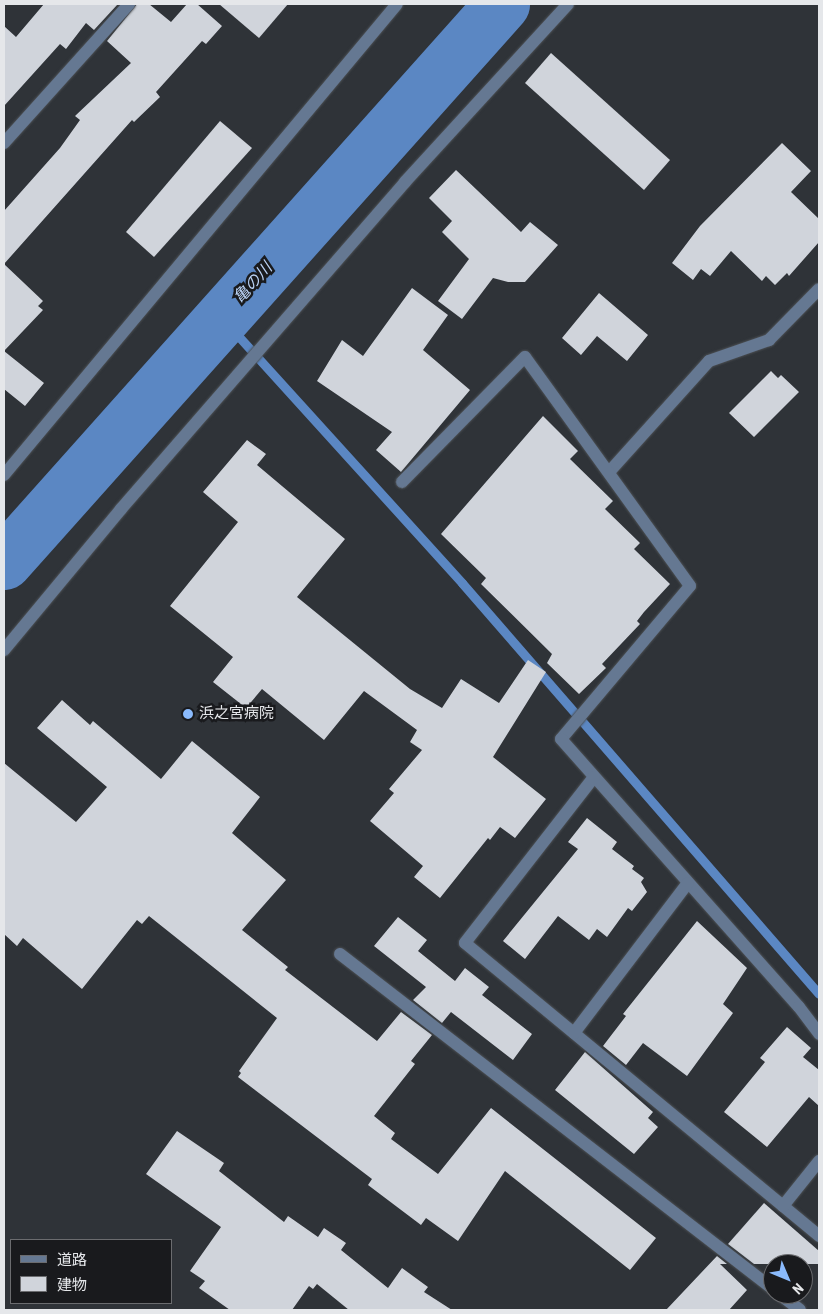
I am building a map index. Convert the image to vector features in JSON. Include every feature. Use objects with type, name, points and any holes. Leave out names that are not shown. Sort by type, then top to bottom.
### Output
[{"type":"street","points":[[4,143],[129,4]]},
{"type":"street","points":[[4,475],[397,4]]},
{"type":"street","points":[[4,650],[248,362],[405,182],[568,4]]},
{"type":"street","points":[[610,471],[709,361],[769,340],[819,289]]},
{"type":"street","points":[[402,482],[525,357],[610,471],[690,586],[585,713],[561,738],[799,1007],[819,1034]]},
{"type":"street","points":[[594,777],[465,943],[819,1236]]},
{"type":"street","points":[[574,1033],[688,883]]},
{"type":"street","points":[[340,954],[763,1281]]},
{"type":"street","points":[[783,1206],[819,1161]]},
{"type":"building","points":[[44,4],[118,4],[94,30],[86,23],[66,49],[60,44],[4,106],[4,26],[16,37]]},
{"type":"building","points":[[137,4],[149,4],[171,22],[187,4],[197,4],[222,26],[206,44],[202,41],[156,92],[160,97],[134,122],[132,120],[4,264],[4,211],[60,148],[80,120],[75,116],[131,63],[107,41]]},
{"type":"building","points":[[219,4],[288,4],[259,38]]},
{"type":"building","points":[[551,53],[670,160],[644,190],[525,83]]},
{"type":"building","points":[[220,121],[252,148],[154,257],[126,232]]},
{"type":"building","points":[[782,143],[811,171],[791,192],[819,219],[819,242],[789,276],[787,273],[775,285],[766,276],[762,281],[731,251],[710,276],[701,269],[693,280],[672,263],[700,226]]},
{"type":"building","points":[[456,170],[521,232],[530,222],[558,245],[525,282],[508,282],[493,278],[462,319],[438,301],[469,259],[442,232],[452,221],[429,198]]},
{"type":"building","points":[[4,264],[43,301],[38,306],[43,310],[4,351]]},
{"type":"building","points":[[412,288],[448,315],[423,350],[470,390],[401,472],[376,450],[392,432],[317,381],[342,340],[363,356]]},
{"type":"building","points":[[599,293],[648,335],[627,361],[597,336],[581,355],[562,338]]},
{"type":"building","points":[[4,351],[44,383],[25,406],[4,389]]},
{"type":"building","points":[[771,371],[778,378],[781,375],[799,392],[754,437],[729,413]]},
{"type":"building","points":[[543,416],[578,451],[570,459],[613,501],[605,509],[640,543],[634,549],[670,584],[637,621],[640,624],[602,664],[606,668],[579,694],[547,663],[552,654],[481,584],[486,578],[441,534]]},
{"type":"building","points":[[247,440],[266,454],[257,465],[345,539],[297,597],[410,689],[442,708],[461,679],[499,703],[528,660],[546,672],[493,757],[546,799],[515,838],[500,827],[490,840],[488,838],[440,898],[414,877],[423,866],[370,821],[394,793],[389,789],[422,750],[410,742],[417,730],[364,691],[324,740],[262,689],[246,708],[213,682],[233,657],[170,606],[238,522],[203,492]]},
{"type":"building","points":[[62,700],[90,725],[93,721],[161,779],[192,741],[260,797],[232,833],[286,880],[242,930],[288,967],[285,970],[377,1041],[401,1012],[432,1035],[411,1061],[415,1064],[374,1116],[395,1133],[391,1139],[438,1174],[491,1108],[656,1238],[630,1270],[505,1171],[458,1241],[426,1218],[421,1225],[368,1185],[372,1179],[238,1077],[241,1073],[239,1071],[277,1018],[149,916],[142,924],[137,920],[82,989],[23,938],[17,946],[4,934],[4,763],[76,822],[107,787],[37,728]]},
{"type":"building","points":[[587,818],[617,842],[612,849],[634,866],[632,869],[644,878],[641,882],[647,892],[632,911],[628,908],[607,937],[597,929],[589,940],[558,916],[525,959],[503,941],[578,849],[568,842]]},
{"type":"building","points":[[398,917],[427,940],[418,951],[455,981],[465,968],[489,987],[482,995],[532,1034],[513,1060],[451,1012],[442,1023],[413,1000],[426,987],[374,946]]},
{"type":"building","points":[[697,921],[747,968],[723,1004],[733,1013],[687,1076],[643,1043],[626,1065],[603,1046],[626,1016],[623,1014]]},
{"type":"building","points":[[787,1027],[811,1048],[803,1057],[819,1070],[819,1106],[809,1097],[767,1147],[724,1112],[765,1062],[760,1058]]},
{"type":"building","points":[[585,1052],[653,1112],[648,1118],[658,1127],[634,1154],[555,1090]]},
{"type":"building","points":[[177,1131],[224,1163],[219,1171],[284,1222],[288,1216],[318,1237],[324,1228],[346,1243],[341,1250],[388,1288],[402,1268],[428,1287],[424,1292],[452,1310],[349,1310],[317,1284],[313,1289],[309,1286],[292,1310],[230,1310],[199,1288],[205,1281],[190,1271],[221,1227],[146,1174]]},
{"type":"building","points":[[764,1203],[819,1251],[819,1264],[813,1264],[813,1254],[763,1254],[763,1264],[754,1264],[728,1244]]},
{"type":"building","points":[[717,1256],[727,1264],[720,1264],[747,1290],[729,1310],[666,1310]]},
{"type":"waterway","name":"亀の川","points":[[4,562],[502,4]]},
{"type":"waterway","points":[[221,317],[462,583],[819,994]]},
{"type":"place","name":"浜之宮病院","points":[[188,714]]}]
